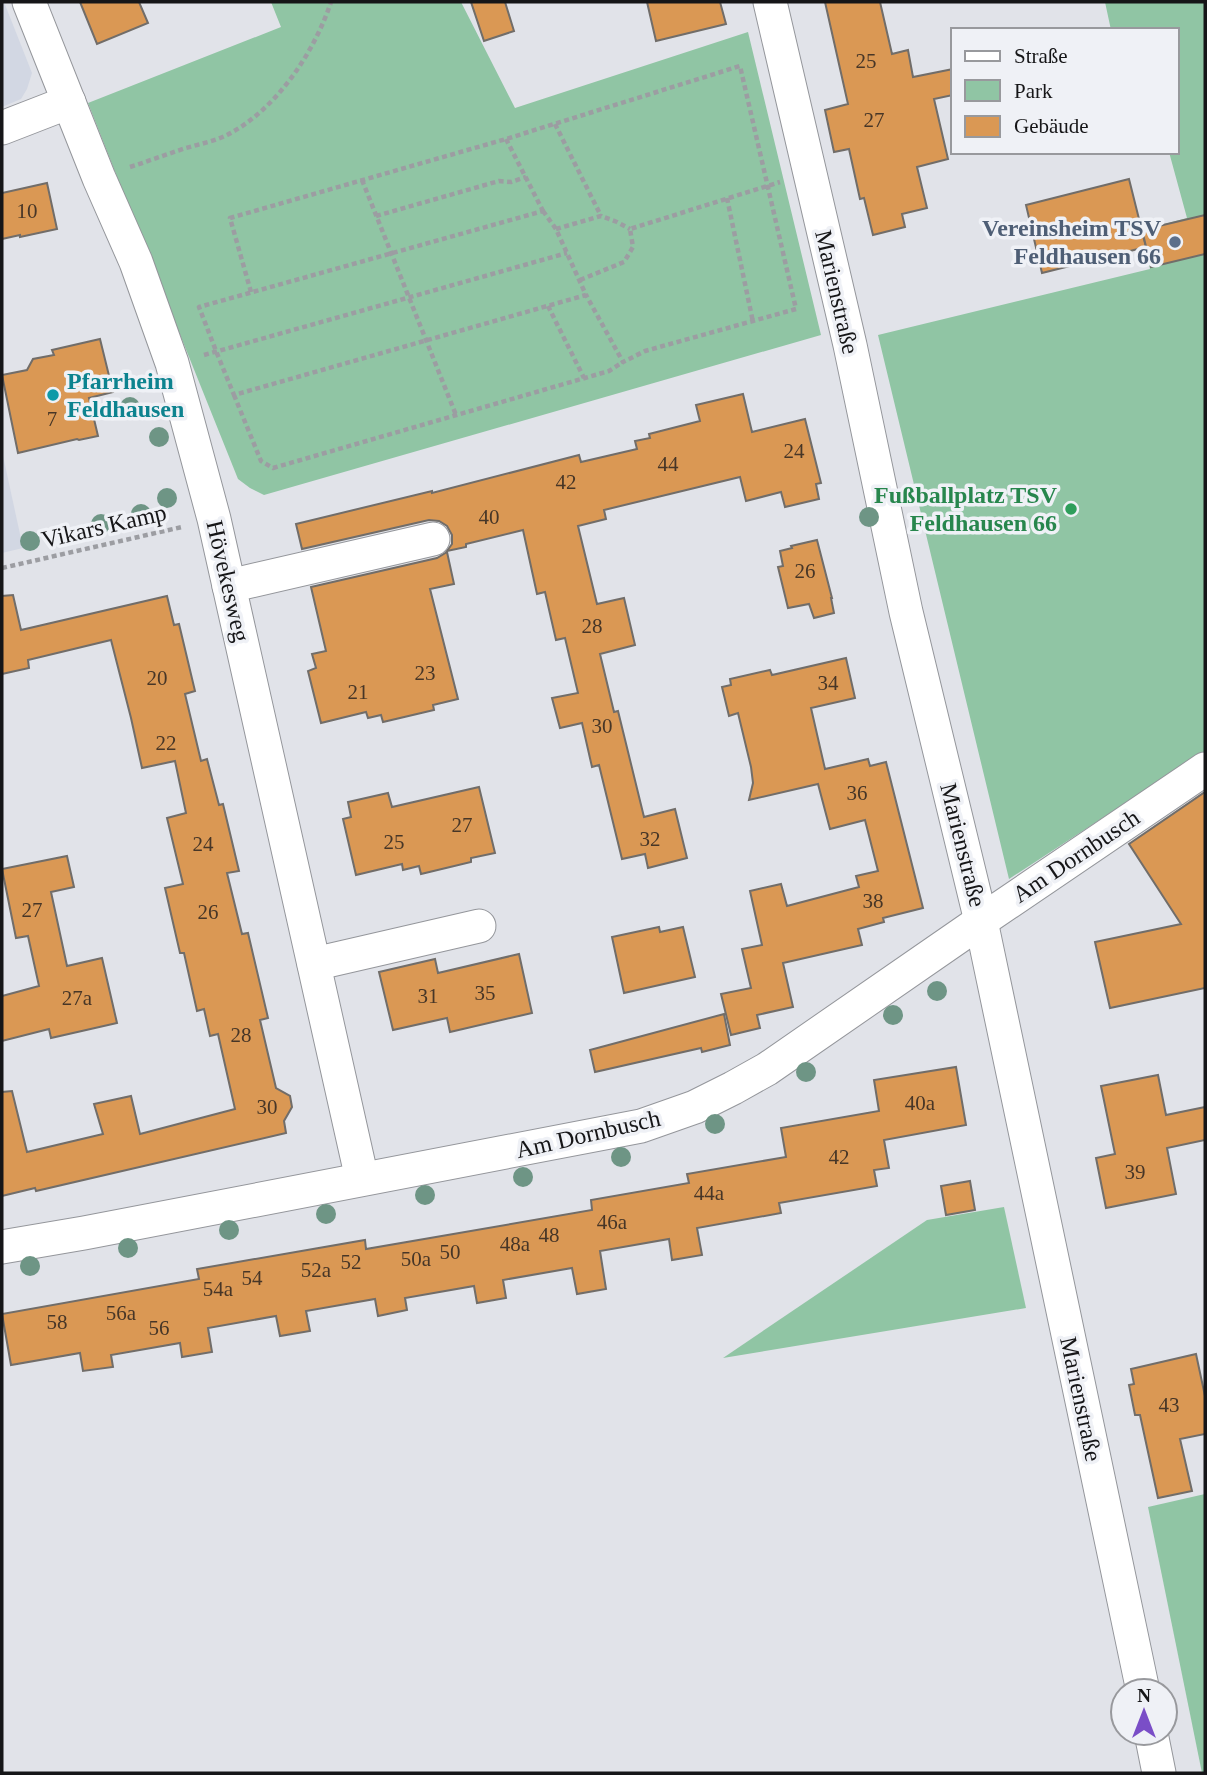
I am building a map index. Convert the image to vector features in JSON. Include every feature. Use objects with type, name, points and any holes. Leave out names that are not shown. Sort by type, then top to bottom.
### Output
[{"type":"street","name":"Hövekesweg","points":[[29,2],[99,178],[136,262],[172,363],[214,519],[362,1179]]},
{"type":"street","name":"Marienstraße","points":[[771,2],[850,345],[906,612],[981,920],[1140,1677]]},
{"type":"street","points":[[2,128],[69,102]]},
{"type":"street","points":[[229,586],[433,539]]},
{"type":"street","name":"Am Dornbusch","points":[[2,1247],[642,1126],[695,1107],[767,1069],[1205,769]]},
{"type":"street","points":[[314,964],[479,926]]},
{"type":"street","points":[[1154,1747],[1159,1773]]},
{"type":"path","points":[[99,178],[224,137],[247,124],[289,80],[307,55],[324,23],[331,2]]},
{"type":"path","points":[[251,292],[230,218],[506,139],[740,66],[796,309],[645,352],[609,371],[273,468],[261,461],[199,307],[543,211]]},
{"type":"path","points":[[555,124],[601,216]]},
{"type":"path","points":[[506,139],[543,211],[556,229],[586,295],[623,362]]},
{"type":"path","points":[[556,229],[601,216],[630,229],[811,174]]},
{"type":"path","points":[[376,216],[499,181],[511,182],[526,177]]},
{"type":"path","points":[[362,180],[456,415]]},
{"type":"path","points":[[726,198],[754,321]]},
{"type":"path","points":[[580,280],[624,262],[633,247],[630,229]]},
{"type":"path","points":[[172,363],[567,253]]},
{"type":"path","points":[[234,395],[586,295]]},
{"type":"path","points":[[548,306],[584,378]]},
{"type":"path","name":"Vikars Kamp","points":[[2,568],[214,519]]},
{"type":"shaded area","points":[[2,2],[32,73],[21,99],[2,107]]},
{"type":"shaded area","points":[[2,451],[23,548],[2,553]]},
{"type":"green space","points":[[271,2],[461,2],[515,108],[748,32],[821,335],[264,495],[250,488],[238,479],[88,103],[281,27]]},
{"type":"green space","points":[[1105,2],[1205,2],[1205,751],[1009,879],[878,335],[1150,269],[1142,230],[1187,218],[1170,154],[1179,154],[1179,28],[1111,28]]},
{"type":"green space","points":[[1004,1207],[1026,1308],[723,1358],[927,1220]]},
{"type":"green space","points":[[1205,1494],[1205,1773],[1202,1773],[1148,1507]]},
{"type":"building","points":[[80,2],[139,2],[148,23],[97,44]]},
{"type":"building","points":[[471,2],[505,2],[514,31],[484,41]]},
{"type":"building","points":[[647,2],[720,2],[726,24],[656,41]]},
{"type":"building","points":[[825,2],[880,2],[892,54],[908,50],[913,77],[951,69],[951,95],[934,99],[948,159],[917,167],[927,208],[902,214],[905,227],[873,235],[864,198],[860,199],[849,149],[834,152],[825,110],[848,104]]},
{"type":"building","points":[[1129,179],[1146,247],[1042,273],[1026,205]]},
{"type":"building","points":[[47,183],[57,229],[2,239],[2,193]]},
{"type":"building","name":"Vereinsheim TSV Feldhausen 66","points":[[1205,215],[1205,254],[1151,267],[1142,230]]},
{"type":"building","name":"Pfarrheim Feldhausen","points":[[100,339],[113,392],[89,398],[98,436],[18,453],[2,375],[27,370],[33,359],[54,355],[52,350]]},
{"type":"building","points":[[743,394],[752,432],[805,419],[821,483],[816,484],[819,499],[785,507],[781,492],[746,501],[740,477],[604,510],[606,519],[578,526],[597,604],[624,598],[635,645],[600,654],[614,712],[618,711],[644,817],[675,809],[687,858],[648,868],[645,854],[622,859],[599,765],[592,767],[582,723],[560,728],[552,698],[578,693],[565,638],[556,640],[545,592],[537,594],[523,530],[447,551],[452,544],[452,535],[447,526],[439,521],[429,520],[302,549],[296,524],[579,455],[581,462],[637,449],[635,441],[650,438],[649,434],[700,421],[696,405]]},
{"type":"building","points":[[817,540],[834,613],[814,618],[809,604],[788,608],[778,567],[783,566],[780,551]]},
{"type":"building","points":[[447,552],[454,584],[430,589],[458,699],[433,705],[434,710],[383,722],[381,715],[368,718],[366,712],[321,723],[308,671],[316,668],[312,654],[326,651],[311,587],[437,558]]},
{"type":"building","points":[[13,595],[21,630],[167,596],[174,625],[179,624],[195,691],[185,694],[201,761],[207,759],[219,805],[223,804],[239,871],[227,873],[242,934],[248,933],[268,1018],[260,1020],[276,1088],[290,1096],[292,1107],[284,1121],[286,1133],[36,1191],[35,1188],[2,1196],[2,1092],[12,1091],[27,1152],[103,1134],[94,1104],[131,1096],[140,1134],[235,1109],[218,1034],[210,1036],[204,1009],[197,1011],[165,888],[183,884],[167,818],[186,813],[175,761],[142,768],[111,640],[28,660],[29,668],[2,674],[2,596]]},
{"type":"building","points":[[846,658],[855,698],[811,708],[825,769],[868,759],[870,766],[886,762],[923,908],[883,918],[884,922],[858,929],[862,945],[783,963],[793,1007],[757,1015],[760,1028],[731,1035],[721,994],[751,988],[742,949],[762,945],[750,891],[781,884],[787,906],[859,887],[856,876],[878,871],[865,820],[830,829],[818,784],[749,800],[753,783],[751,767],[738,713],[729,716],[722,687],[731,685],[730,679],[770,670],[772,675]]},
{"type":"building","points":[[479,787],[495,853],[471,858],[471,862],[421,874],[419,866],[403,870],[402,864],[356,875],[343,819],[351,817],[348,802],[388,793],[392,807]]},
{"type":"building","points":[[1205,792],[1205,988],[1110,1008],[1095,942],[1181,924],[1129,844]]},
{"type":"building","points":[[67,856],[74,887],[51,892],[67,966],[102,958],[117,1023],[51,1038],[49,1029],[2,1041],[2,996],[39,986],[28,936],[16,938],[2,869]]},
{"type":"building","points":[[659,927],[660,932],[683,927],[695,977],[624,993],[612,937]]},
{"type":"building","points":[[519,954],[532,1013],[450,1032],[447,1018],[393,1030],[379,972],[435,959],[438,973]]},
{"type":"building","points":[[724,1014],[730,1045],[702,1052],[701,1048],[595,1072],[590,1050]]},
{"type":"building","points":[[956,1067],[966,1125],[884,1140],[889,1168],[874,1170],[877,1186],[779,1203],[781,1213],[697,1228],[702,1255],[672,1260],[669,1239],[600,1251],[606,1289],[577,1294],[572,1268],[503,1280],[506,1298],[477,1303],[474,1286],[405,1298],[407,1310],[378,1316],[375,1299],[306,1311],[310,1331],[280,1336],[276,1316],[208,1328],[212,1352],[182,1357],[180,1343],[111,1355],[113,1367],[83,1371],[80,1353],[11,1365],[2,1314],[199,1279],[197,1269],[365,1240],[366,1249],[592,1210],[591,1200],[689,1183],[687,1174],[786,1157],[781,1128],[879,1111],[874,1080]]},
{"type":"building","points":[[1158,1075],[1166,1115],[1205,1107],[1205,1140],[1167,1148],[1176,1194],[1106,1208],[1096,1158],[1115,1154],[1101,1086]]},
{"type":"building","points":[[970,1181],[975,1210],[946,1215],[941,1186]]},
{"type":"building","points":[[1196,1354],[1205,1396],[1205,1434],[1180,1439],[1192,1491],[1158,1498],[1140,1415],[1135,1415],[1129,1385],[1134,1384],[1131,1369]]},
{"type":"place","name":"Vereinsheim TSV Feldhausen 66","points":[[1175,242]]},
{"type":"place","name":"Pfarrheim Feldhausen","points":[[53,395]]},
{"type":"place","name":"Fußballplatz TSV Feldhausen 66","points":[[1071,509]]}]
